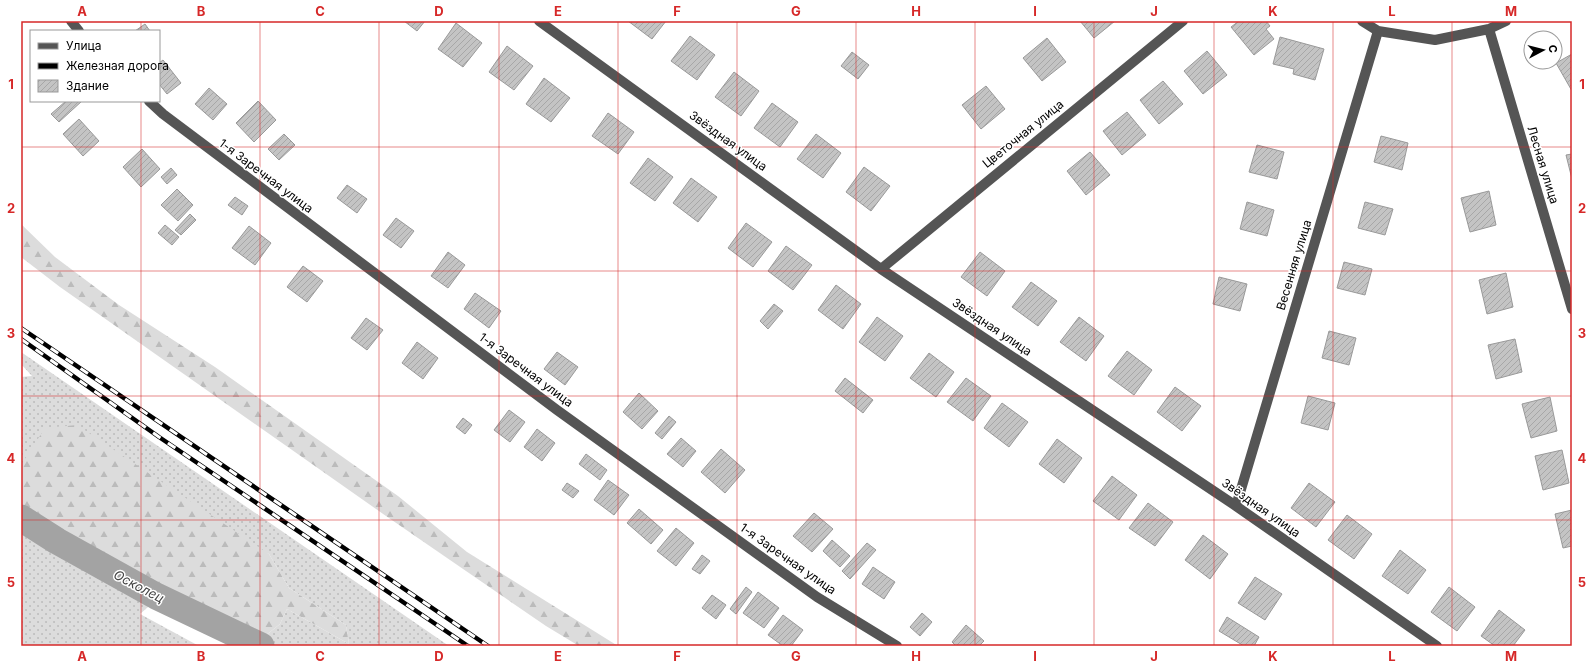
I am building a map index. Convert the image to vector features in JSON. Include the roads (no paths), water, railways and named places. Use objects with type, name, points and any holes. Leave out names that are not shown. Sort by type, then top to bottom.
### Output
[{"type":"street","points":[[71,21],[78,30]]},
{"type":"street","name":"Звёздная улица","points":[[540,21],[881,269],[1236,506],[1437,646]]},
{"type":"street","name":"Цветочная улица","points":[[881,269],[1183,21]]},
{"type":"street","points":[[1362,21],[1378,32],[1435,40],[1489,28],[1506,21]]},
{"type":"street","name":"Лесная улица","points":[[1489,28],[1572,309]]},
{"type":"street","name":"Весенняя улица","points":[[1236,506],[1378,32]]},
{"type":"street","name":"1-я Заречная улица","points":[[150,102],[163,114],[557,410],[817,597],[897,646]]},
{"type":"waterway","name":"Осколец","points":[[21,518],[57,541],[156,596],[261,646]]},
{"type":"railway","points":[[21,328],[488,646]]},
{"type":"railway","points":[[21,339],[159,437],[468,646]]}]
